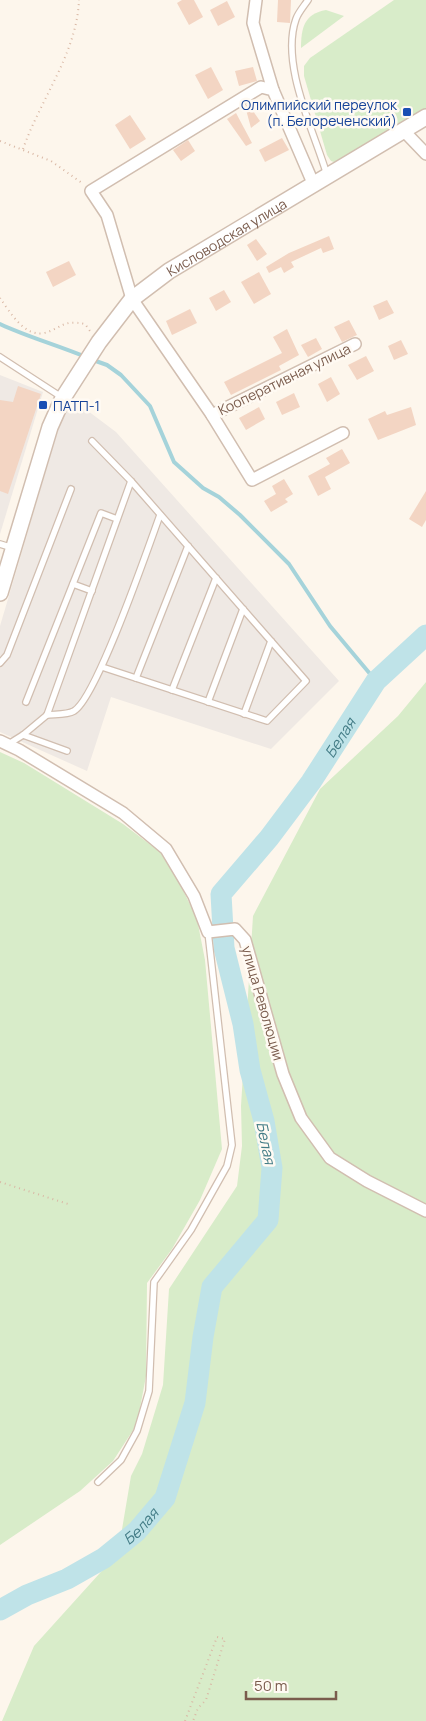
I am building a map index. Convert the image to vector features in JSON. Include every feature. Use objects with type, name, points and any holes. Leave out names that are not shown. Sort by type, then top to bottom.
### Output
[{"type":"street","points":[[256,0],[253,23],[273,90],[313,183]]},
{"type":"street","points":[[91,191],[261,88],[273,90]]},
{"type":"street","name":"Кисловодская улица","points":[[0,593],[6,546],[62,398],[99,342],[132,299],[169,271],[426,117]]},
{"type":"street","points":[[403,130],[426,154]]},
{"type":"street","name":"Кооперативная улица","points":[[91,191],[107,215],[132,299],[212,415],[252,480],[343,433]]},
{"type":"street","name":"Кооперативная улица","points":[[212,415],[355,344]]},
{"type":"street","points":[[4,743],[123,813],[166,849],[194,896],[208,932]]},
{"type":"street","name":"улица Революции","points":[[208,932],[235,929],[245,940],[283,1074],[301,1118],[330,1158],[367,1181],[426,1211]]},
{"type":"lane","points":[[308,0],[296,19],[292,42],[294,67],[328,175]]},
{"type":"lane","points":[[0,357],[62,398]]},
{"type":"lane","points":[[92,441],[131,481],[306,681],[267,721],[102,667]]},
{"type":"lane","points":[[4,743],[23,735],[47,714],[131,481]]},
{"type":"lane","points":[[0,663],[7,655],[71,489]]},
{"type":"lane","points":[[26,702],[101,513],[117,519]]},
{"type":"lane","points":[[47,714],[73,712],[84,702],[102,667],[160,515]]},
{"type":"lane","points":[[136,678],[188,546]]},
{"type":"lane","points":[[172,690],[216,578]]},
{"type":"lane","points":[[73,584],[92,591]]},
{"type":"lane","points":[[208,702],[243,609]]},
{"type":"lane","points":[[244,714],[271,641]]},
{"type":"lane","points":[[23,735],[68,750]]},
{"type":"lane","points":[[98,1482],[121,1460],[138,1431],[150,1391],[154,1282],[191,1230],[227,1166],[232,1145],[208,932]]},
{"type":"path","points":[[23,150],[32,123],[65,59],[79,10],[79,0]]},
{"type":"path","points":[[0,141],[66,171],[91,191]]},
{"type":"path","points":[[0,298],[21,325],[34,333],[44,333],[59,324],[74,321],[85,324],[99,342]]},
{"type":"path","points":[[0,1182],[68,1204]]},
{"type":"path","points":[[185,1721],[217,1637],[225,1638],[206,1700],[198,1708],[193,1721]]},
{"type":"shaded area","points":[[0,375],[43,392],[0,534]]},
{"type":"shaded area","points":[[66,403],[88,411],[116,432],[339,681],[271,749],[111,697],[87,771],[0,732],[0,626]]},
{"type":"green space","points":[[394,0],[426,0],[426,110],[337,163],[331,161],[327,155],[304,76],[304,66],[310,58]]},
{"type":"green space","points":[[326,10],[344,16],[301,48],[305,23],[313,15]]},
{"type":"green space","points":[[426,682],[426,1721],[2,1721],[34,1646],[118,1553],[131,1476],[142,1454],[163,1385],[169,1289],[237,1186],[242,1146],[241,1106],[253,916],[320,789],[398,716]]},
{"type":"green space","points":[[0,752],[24,763],[123,824],[160,852],[180,884],[197,919],[205,960],[222,1149],[200,1200],[172,1249],[147,1283],[146,1376],[137,1424],[113,1461],[80,1491],[0,1545]]},
{"type":"building","points":[[182,0],[194,0],[203,17],[189,25],[177,3]]},
{"type":"building","points":[[278,0],[291,0],[290,23],[277,22]]},
{"type":"building","points":[[227,1],[235,17],[218,26],[210,10]]},
{"type":"building","points":[[211,67],[223,90],[208,99],[195,75]]},
{"type":"building","points":[[253,67],[257,81],[239,86],[235,71]]},
{"type":"building","points":[[248,104],[260,121],[251,128],[245,106]]},
{"type":"building","points":[[236,113],[252,143],[246,146],[227,119]]},
{"type":"building","points":[[130,115],[146,139],[130,149],[115,125]]},
{"type":"building","points":[[282,138],[289,150],[265,162],[259,150]]},
{"type":"building","points":[[188,140],[195,151],[181,161],[173,150]]},
{"type":"building","points":[[329,236],[334,249],[323,253],[321,248],[291,262],[294,267],[284,273],[281,267],[269,273],[266,267],[289,253]]},
{"type":"building","points":[[256,239],[267,254],[257,261],[247,245]]},
{"type":"building","points":[[69,261],[76,275],[53,287],[46,272]]},
{"type":"building","points":[[259,272],[271,294],[254,304],[241,282]]},
{"type":"building","points":[[224,290],[231,302],[216,311],[209,298]]},
{"type":"building","points":[[387,300],[394,313],[379,320],[373,306]]},
{"type":"building","points":[[190,309],[197,323],[172,335],[166,321]]},
{"type":"building","points":[[349,320],[357,335],[342,342],[334,327]]},
{"type":"building","points":[[287,329],[299,355],[279,366],[281,370],[231,395],[224,382],[282,353],[273,337]]},
{"type":"building","points":[[316,338],[322,349],[308,357],[301,345]]},
{"type":"building","points":[[401,340],[408,354],[394,360],[388,346]]},
{"type":"building","points":[[366,356],[374,371],[357,380],[348,365]]},
{"type":"building","points":[[331,377],[340,394],[327,402],[318,384]]},
{"type":"building","points":[[18,386],[41,394],[8,494],[0,491],[0,400],[13,402]]},
{"type":"building","points":[[294,393],[300,407],[282,415],[276,402]]},
{"type":"building","points":[[259,407],[265,419],[246,430],[239,418]]},
{"type":"building","points":[[411,407],[416,425],[378,440],[368,419],[385,411],[387,415]]},
{"type":"building","points":[[342,449],[350,463],[325,477],[331,489],[318,496],[308,476],[330,464],[326,458]]},
{"type":"building","points":[[284,479],[293,494],[285,499],[288,502],[271,512],[264,501],[276,494],[272,486]]},
{"type":"building","points":[[426,491],[426,520],[422,527],[409,519]]},
{"type":"waterway","points":[[0,324],[86,357]]},
{"type":"waterway","points":[[93,360],[107,365],[121,375],[150,406],[174,462],[203,488],[219,497],[240,515],[289,564],[330,626],[376,681]]},
{"type":"waterway","name":"Белая","points":[[0,1610],[27,1595],[67,1579],[104,1558],[137,1531],[165,1498],[195,1403],[203,1337],[212,1287],[268,1220],[272,1168],[264,1121],[250,1070],[243,1024],[224,948],[221,894],[269,838],[311,782],[376,681],[426,635]]},
{"type":"place","name":"Олимпийский переулок (п. Белореченский)","points":[[407,112]]},
{"type":"place","name":"ПАТП-1","points":[[43,405]]}]
